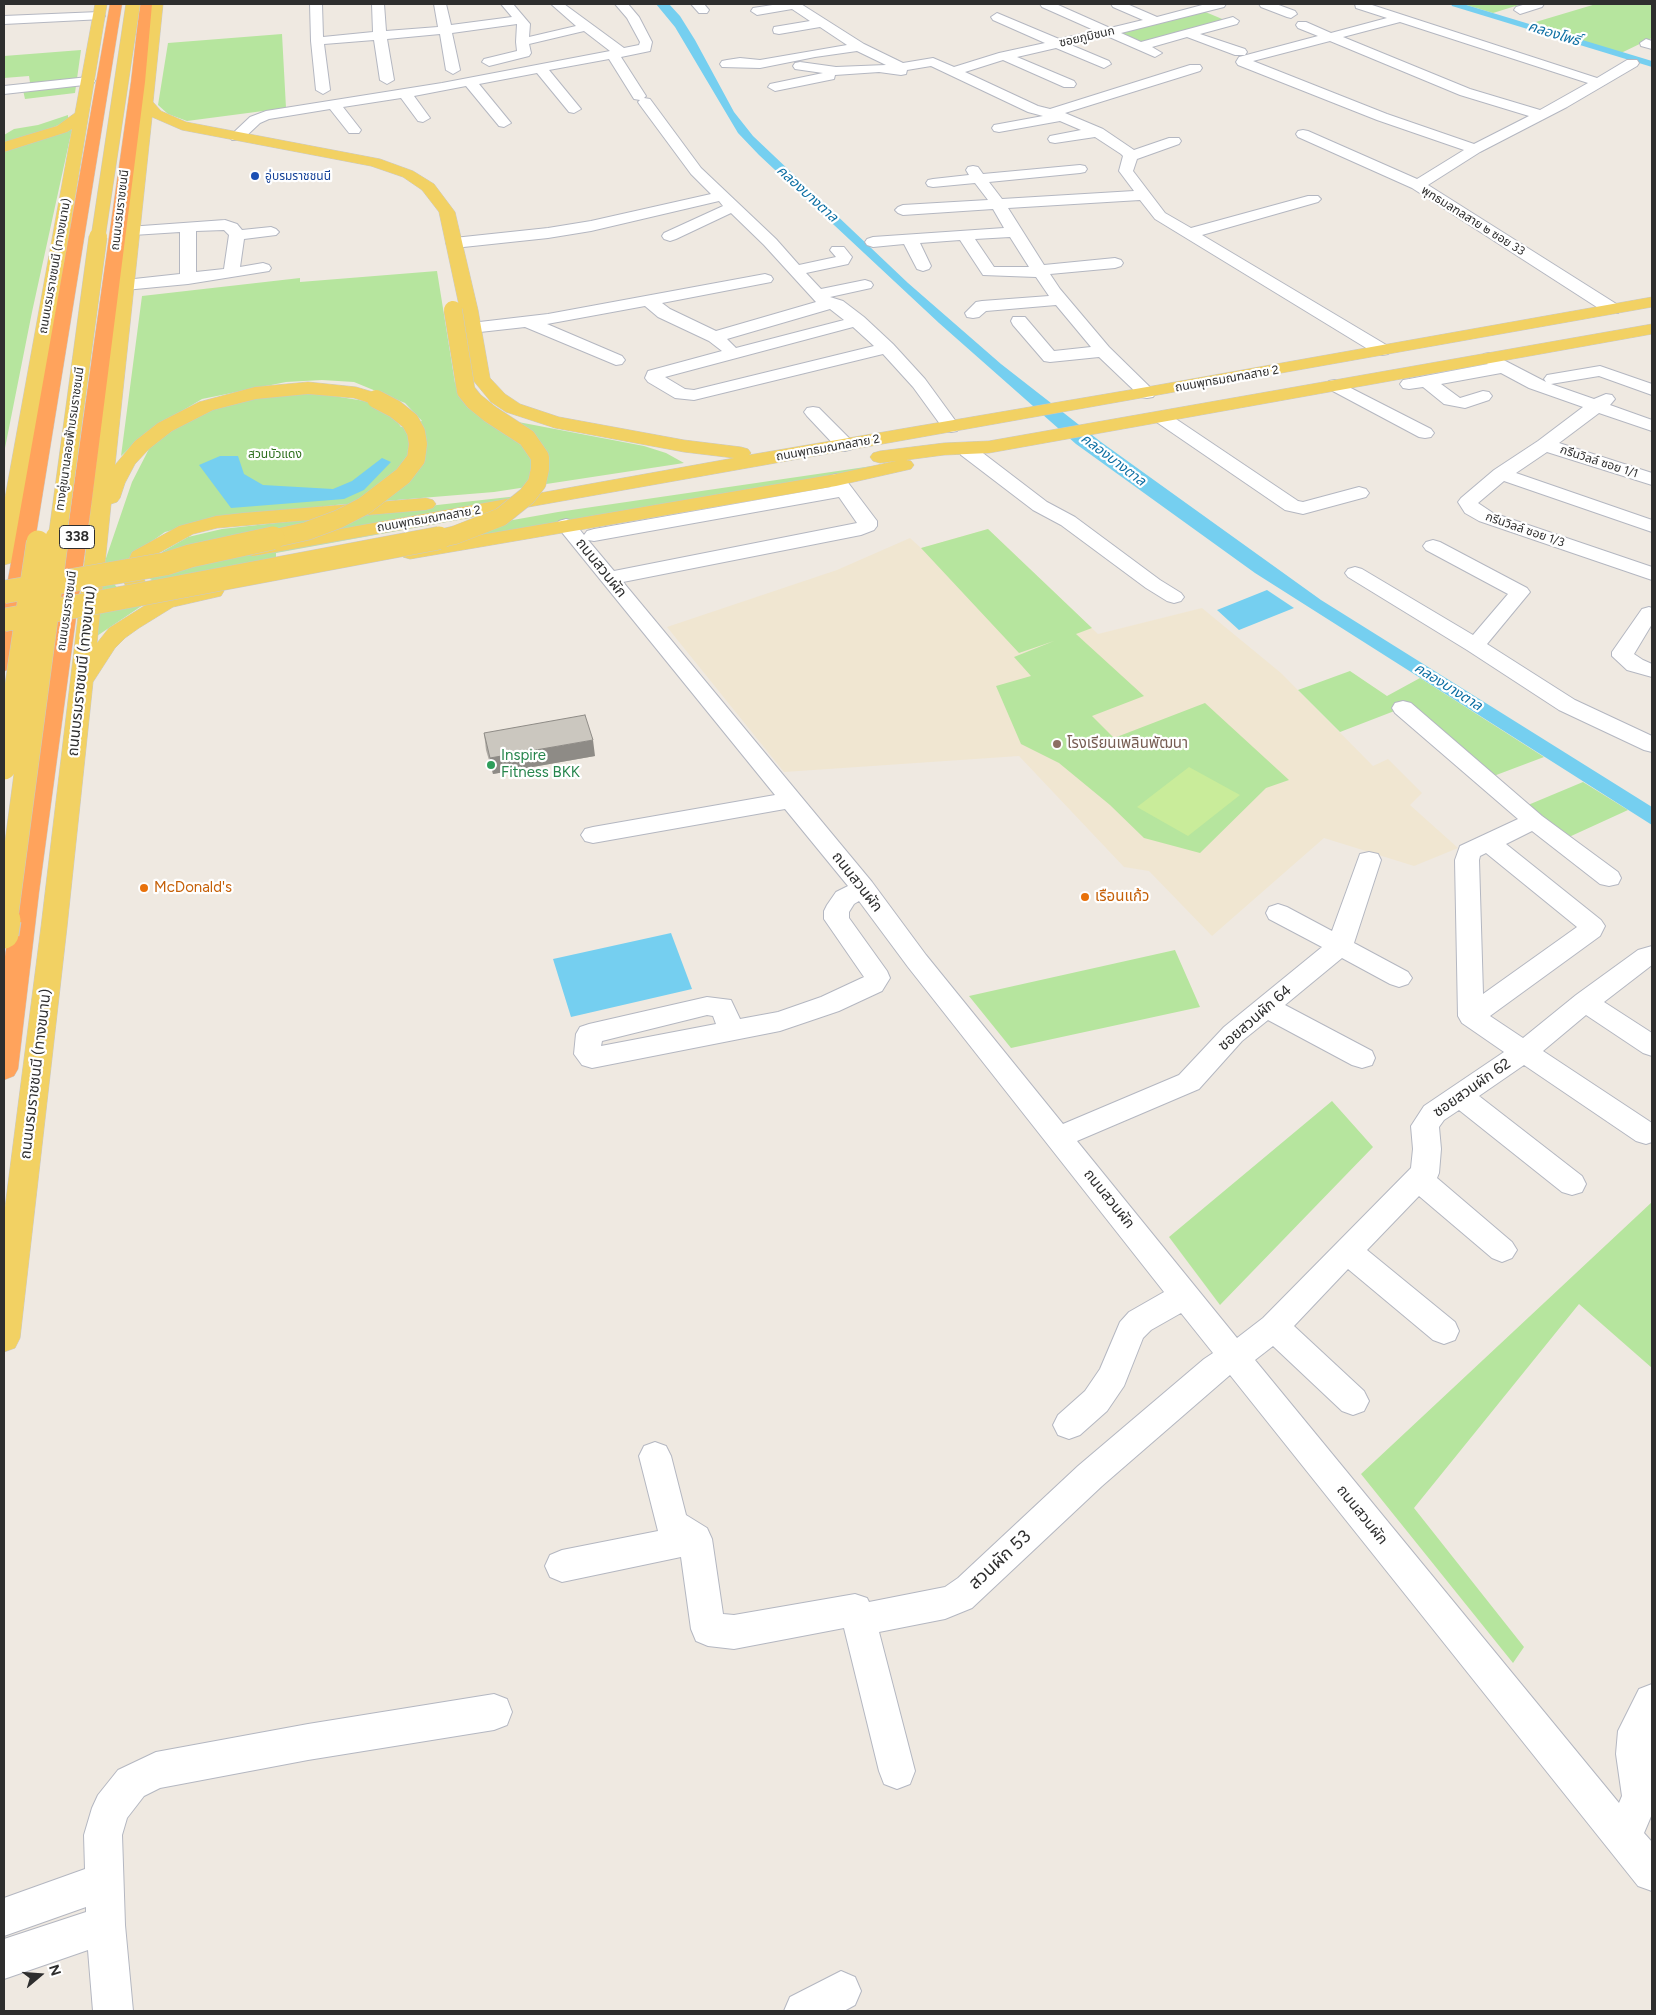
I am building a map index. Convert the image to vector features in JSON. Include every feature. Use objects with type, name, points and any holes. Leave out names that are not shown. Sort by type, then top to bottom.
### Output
[{"type":"highway","points":[[4,664],[116,4]]},
{"type":"highway","name":"ถนนบรมราชชนนี","points":[[4,1069],[26,892],[82,499],[141,54],[153,5]]},
{"type":"highway","points":[[100,10],[106,60]]},
{"type":"main road","name":"ทางคู่ขนานลอยฟ้าบรมราชชนนี","points":[[4,768],[74,301],[122,4]]},
{"type":"main road","name":"ทางคู่ขนานลอยฟ้าบรมราชชนนี","points":[[4,934],[91,286],[133,4]]},
{"type":"main road","name":"ถนนบรมราชชนนี (ทางขนาน)","points":[[4,1338],[54,927],[125,285],[133,230],[146,103],[153,5]]},
{"type":"main road","name":"ถนนบรมราชชนนี (ทางขนาน)","points":[[4,559],[100,10]]},
{"type":"main road","points":[[146,103],[156,114],[171,122],[236,137],[361,159],[388,166],[408,174],[428,187],[447,212],[469,310],[481,379],[498,398],[513,408],[529,415],[555,422],[684,446],[730,452],[787,455]]},
{"type":"main road","points":[[4,147],[62,129],[81,115]]},
{"type":"main road","points":[[4,620],[447,537],[501,517],[527,496],[537,483],[540,457],[527,438],[490,414],[474,401],[466,391],[441,232],[442,220],[447,212]]},
{"type":"main road","name":"ถนนพุทธมณฑลสาย 2","points":[[4,592],[165,564],[189,562],[1652,302]]},
{"type":"main road","name":"ถนนพุทธมณฑลสาย 2","points":[[4,611],[636,491],[944,449],[989,447],[1335,385],[1495,360],[1652,329]]},
{"type":"main road","points":[[1452,338],[1463,341],[1480,355],[1495,360]]},
{"type":"main road","points":[[98,537],[115,484],[127,462],[142,445],[187,415],[229,399],[280,389],[330,389],[356,393],[376,398],[395,409],[410,422],[416,432],[418,444],[416,459],[403,476],[364,506],[339,519],[307,531],[190,556],[165,564]]},
{"type":"main road","points":[[81,684],[98,655],[117,633],[166,602],[187,596],[566,525],[840,485],[989,447]]},
{"type":"main road","points":[[187,596],[165,598],[139,591],[132,577],[139,556],[186,530],[216,522],[459,500],[579,483],[687,472]]},
{"type":"street","points":[[306,92],[327,89],[317,41],[316,4]]},
{"type":"street","points":[[378,4],[380,36],[387,80]]},
{"type":"street","points":[[440,4],[453,70]]},
{"type":"street","points":[[507,4],[522,22],[547,37]]},
{"type":"street","points":[[556,4],[618,54],[642,99],[659,118],[685,158],[720,196],[823,300],[837,305],[887,348],[919,383],[952,427]]},
{"type":"street","points":[[236,137],[256,120],[266,115],[470,82],[645,48],[646,45],[633,17],[622,4]]},
{"type":"street","points":[[757,11],[794,4],[859,47],[901,67],[937,64],[1052,114],[1106,128],[1130,156]]},
{"type":"street","points":[[1046,4],[1155,53]]},
{"type":"street","points":[[1117,4],[1156,21]]},
{"type":"street","name":"ซอยภูมิชนก","points":[[955,71],[1004,56],[1156,21],[1196,6],[1220,4]]},
{"type":"street","points":[[1265,4],[1292,14]]},
{"type":"street","points":[[1520,10],[1538,4]]},
{"type":"street","points":[[1360,5],[1597,82]]},
{"type":"street","points":[[1140,46],[1188,33],[1239,23],[1196,6]]},
{"type":"street","points":[[4,20],[100,10]]},
{"type":"street","points":[[998,17],[1104,64]]},
{"type":"street","points":[[1400,18],[1244,60],[1243,62],[1382,117],[1475,149]]},
{"type":"street","points":[[317,41],[522,22]]},
{"type":"street","points":[[438,72],[522,54],[522,22]]},
{"type":"street","points":[[779,30],[821,23]]},
{"type":"street","points":[[1302,25],[1465,92],[1541,115]]},
{"type":"street","points":[[522,42],[579,29]]},
{"type":"street","points":[[1188,33],[1240,52]]},
{"type":"street","points":[[775,87],[879,68],[907,72],[937,64],[960,55],[1026,38]]},
{"type":"street","points":[[727,64],[760,64],[807,54],[859,47]]},
{"type":"street","points":[[732,50],[736,51],[748,63]]},
{"type":"street","points":[[1004,56],[1069,84]]},
{"type":"street","name":"พุทธมลฑลสาย ๒ ซอย 33","points":[[1612,309],[1417,185],[1438,174],[1475,149],[1541,115],[1632,63]]},
{"type":"street","points":[[800,66],[823,71],[852,72]]},
{"type":"street","points":[[999,128],[1052,114],[1195,68]]},
{"type":"street","points":[[541,69],[574,109]]},
{"type":"street","points":[[4,90],[88,81]]},
{"type":"street","points":[[470,82],[504,123]]},
{"type":"street","points":[[405,93],[424,118]]},
{"type":"street","points":[[971,97],[1004,94]]},
{"type":"street","points":[[334,105],[354,130]]},
{"type":"street","points":[[1017,116],[1052,114]]},
{"type":"street","points":[[1055,139],[1106,128]]},
{"type":"street","points":[[1303,134],[1417,185]]},
{"type":"street","points":[[1130,156],[1174,141]]},
{"type":"street","points":[[1130,156],[1126,171],[1160,216],[1382,350]]},
{"type":"street","points":[[933,183],[976,174],[1080,169]]},
{"type":"street","points":[[976,174],[998,204],[1014,232],[1060,300],[1103,351],[1147,393]]},
{"type":"street","points":[[903,210],[1143,194]]},
{"type":"street","points":[[454,243],[548,233],[591,226],[720,196]]},
{"type":"street","points":[[1188,234],[1313,199]]},
{"type":"street","points":[[670,236],[733,207]]},
{"type":"street","points":[[133,230],[229,226],[237,235]]},
{"type":"street","points":[[188,227],[188,279]]},
{"type":"street","points":[[237,235],[271,232]]},
{"type":"street","points":[[873,242],[1014,232]]},
{"type":"street","points":[[231,273],[237,235]]},
{"type":"street","points":[[965,236],[987,271],[1040,271],[1114,263]]},
{"type":"street","points":[[910,240],[923,266]]},
{"type":"street","points":[[801,276],[842,261],[844,257],[838,250]]},
{"type":"street","points":[[125,285],[188,279],[263,268]]},
{"type":"street","points":[[801,276],[841,275]]},
{"type":"street","points":[[471,328],[528,322],[765,279]]},
{"type":"street","points":[[693,345],[866,285]]},
{"type":"street","points":[[648,300],[664,313],[693,345],[734,353]]},
{"type":"street","points":[[973,312],[982,306],[1060,300]]},
{"type":"street","points":[[1019,320],[1050,357],[1103,351]]},
{"type":"street","points":[[528,322],[616,360]]},
{"type":"street","points":[[858,322],[659,372],[654,375],[654,378],[681,394],[694,395],[887,348]]},
{"type":"street","points":[[1495,360],[1535,384],[1652,418]]},
{"type":"street","points":[[1409,384],[1427,381],[1495,360],[1521,363],[1652,426]]},
{"type":"street","points":[[1553,379],[1600,372],[1652,390]]},
{"type":"street","points":[[1427,381],[1450,400],[1458,403],[1466,403],[1483,396]]},
{"type":"street","points":[[1335,385],[1425,433]]},
{"type":"street","name":"กรีนวิลล์ ซอย 1/3","points":[[1601,403],[1545,445],[1501,474],[1468,500],[1469,506],[1486,517],[1652,574]]},
{"type":"street","points":[[813,412],[845,445]]},
{"type":"street","points":[[1160,417],[1292,506],[1303,508],[1359,493]]},
{"type":"street","points":[[1372,428],[1394,417]]},
{"type":"street","name":"กรีนวิลล์ ซอย 1/1","points":[[1545,445],[1652,479]]},
{"type":"street","points":[[968,451],[1040,506],[1068,521],[1153,584],[1174,597]]},
{"type":"street","points":[[1501,474],[1652,526]]},
{"type":"street","points":[[594,535],[840,485],[867,521],[866,526],[861,529],[610,578]]},
{"type":"street","name":"ถนนสวนผัก","points":[[566,525],[863,888],[917,961],[1233,1356],[1652,1872]]},
{"type":"street","points":[[1433,546],[1520,592]]},
{"type":"street","points":[[1355,573],[1475,645],[1567,705],[1652,745]]},
{"type":"street","points":[[1475,645],[1533,575]]},
{"type":"street","points":[[1649,613],[1623,652],[1623,656],[1635,665],[1652,671]]},
{"type":"street","points":[[1403,708],[1534,821],[1609,878]]},
{"type":"street","points":[[593,835],[791,800]]},
{"type":"street","points":[[1472,1016],[1468,852],[1534,821]]},
{"type":"street","points":[[1472,1016],[1591,930],[1592,926],[1489,843]]},
{"type":"street","points":[[1340,946],[1369,860]]},
{"type":"street","points":[[732,1030],[780,1021],[830,1004],[873,984],[877,978],[874,971],[837,919],[836,911],[838,905],[845,898],[863,888]]},
{"type":"street","points":[[1278,913],[1399,978]]},
{"type":"street","name":"ซอยสวนผัก 64","points":[[1059,1137],[1189,1082],[1233,1034],[1340,946]]},
{"type":"street","name":"ซอยสวนผัก 62","points":[[1233,1356],[1251,1346],[1274,1327],[1425,1173],[1427,1163],[1425,1126],[1429,1118],[1525,1051],[1585,1002],[1647,956],[1652,956]]},
{"type":"street","points":[[1585,1002],[1652,1046]]},
{"type":"street","points":[[1266,1007],[1362,1058]]},
{"type":"street","points":[[1472,1016],[1646,1133]]},
{"type":"street","points":[[1460,1096],[1572,1184]]},
{"type":"street","points":[[1418,1178],[1502,1250]]},
{"type":"street","points":[[1347,1251],[1444,1331]]},
{"type":"street","points":[[1069,1425],[1096,1401],[1113,1376],[1131,1331],[1140,1321],[1186,1295]]},
{"type":"street","points":[[1274,1327],[1353,1401]]},
{"type":"street","name":"สวนผัก 53","points":[[896,1771],[861,1630],[864,1620],[872,1616],[945,1603],[960,1597],[1090,1476],[1215,1368],[1233,1356]]},
{"type":"street","points":[[655,1456],[672,1524],[695,1539],[708,1629],[734,1632],[855,1610]]},
{"type":"street","points":[[562,1566],[695,1539]]},
{"type":"street","points":[[1620,1834],[1631,1820],[1641,1796],[1634,1754],[1636,1731],[1652,1701]]},
{"type":"street","points":[[113,2011],[106,1925],[103,1835],[111,1808],[131,1783],[156,1770],[308,1742],[494,1712]]},
{"type":"street","points":[[4,1917],[104,1882]]},
{"type":"street","points":[[4,1959],[106,1925]]},
{"type":"street","points":[[804,2011],[841,1991]]},
{"type":"shaded area","name":"โรงเรียนเพลินพัฒนา","points":[[988,529],[1098,634],[1202,608],[1281,673],[1373,766],[1388,759],[1422,793],[1410,805],[1458,848],[1414,866],[1324,838],[1212,936],[1149,871],[1124,867],[1019,756],[784,772],[667,627],[837,570],[910,538],[921,548]]},
{"type":"green space","points":[[1463,4],[1522,4],[1493,13]]},
{"type":"green space","points":[[1596,4],[1652,4],[1652,38],[1621,53],[1529,24]]},
{"type":"green space","points":[[1203,11],[1227,21],[1142,44],[1118,33]]},
{"type":"green space","points":[[282,34],[286,108],[187,121],[168,114],[158,105],[168,43]]},
{"type":"green space","points":[[81,50],[75,93],[25,99],[23,90],[31,89],[29,76],[4,78],[4,56]]},
{"type":"green space","points":[[68,115],[68,121],[40,133],[4,144],[4,135],[14,129],[38,125]]},
{"type":"green space","points":[[72,129],[32,312],[4,453],[4,148]]},
{"type":"green space","name":"สวนบัวแดง","points":[[437,271],[455,383],[473,389],[513,421],[644,446],[666,453],[684,463],[494,492],[336,505],[204,522],[165,532],[131,556],[114,584],[132,603],[143,605],[91,640],[105,561],[132,482],[151,445],[177,425],[215,407],[263,396],[315,393],[371,402],[390,412],[401,427],[422,421],[405,403],[354,382],[322,380],[286,382],[202,399],[147,432],[121,456],[142,296],[300,278],[300,282]]},
{"type":"green space","points":[[879,465],[880,467],[174,592],[150,579],[148,574],[162,552],[188,537],[222,529],[518,496],[524,508],[276,553],[276,562],[558,512]]},
{"type":"green space","points":[[988,529],[1092,628],[1076,634],[1144,696],[1092,716],[1114,738],[1205,703],[1289,780],[1266,788],[1200,853],[1144,838],[1110,805],[1059,763],[1021,744],[996,686],[1031,676],[1014,657],[1054,641],[1019,653],[921,548]]},
{"type":"green space","points":[[1350,671],[1387,696],[1420,678],[1544,757],[1483,780],[1397,710],[1340,732],[1298,690]]},
{"type":"green space","points":[[1189,767],[1240,795],[1188,836],[1137,807]]},
{"type":"green space","points":[[1583,782],[1628,810],[1569,837],[1528,805]]},
{"type":"green space","points":[[1175,950],[1200,1007],[1011,1048],[969,996]]},
{"type":"green space","points":[[1332,1101],[1373,1147],[1220,1305],[1169,1237]]},
{"type":"green space","points":[[1652,1202],[1652,1368],[1579,1304],[1414,1508],[1524,1647],[1513,1663],[1361,1474]]},
{"type":"water","name":"คลองบางตาล","points":[[656,4],[669,4],[680,16],[734,112],[753,136],[908,283],[1001,364],[1101,442],[1321,600],[1652,807],[1652,825],[1255,573],[1076,444],[939,323],[759,155],[738,133],[675,27]]},
{"type":"water","points":[[220,456],[238,456],[244,474],[263,485],[333,489],[352,481],[382,458],[391,462],[364,490],[344,499],[231,508],[199,465]]},
{"type":"water","points":[[1267,590],[1294,608],[1239,630],[1217,610]]},
{"type":"water","points":[[671,933],[692,989],[571,1017],[553,959]]},
{"type":"building","points":[[585,715],[593,740],[490,758],[484,733]]},
{"type":"waterway","name":"คลองโพธิ์","points":[[1455,4],[1652,64]]},
{"type":"place","name":"อู่บรมราชชนนี","points":[[255,176]]},
{"type":"place","name":"โรงเรียนเพลินพัฒนา","points":[[1057,744]]},
{"type":"place","name":"Inspire Fitness BKK","points":[[491,765]]},
{"type":"place","name":"McDonald's","points":[[144,888]]},
{"type":"place","name":"เรือนแก้ว","points":[[1085,897]]}]
